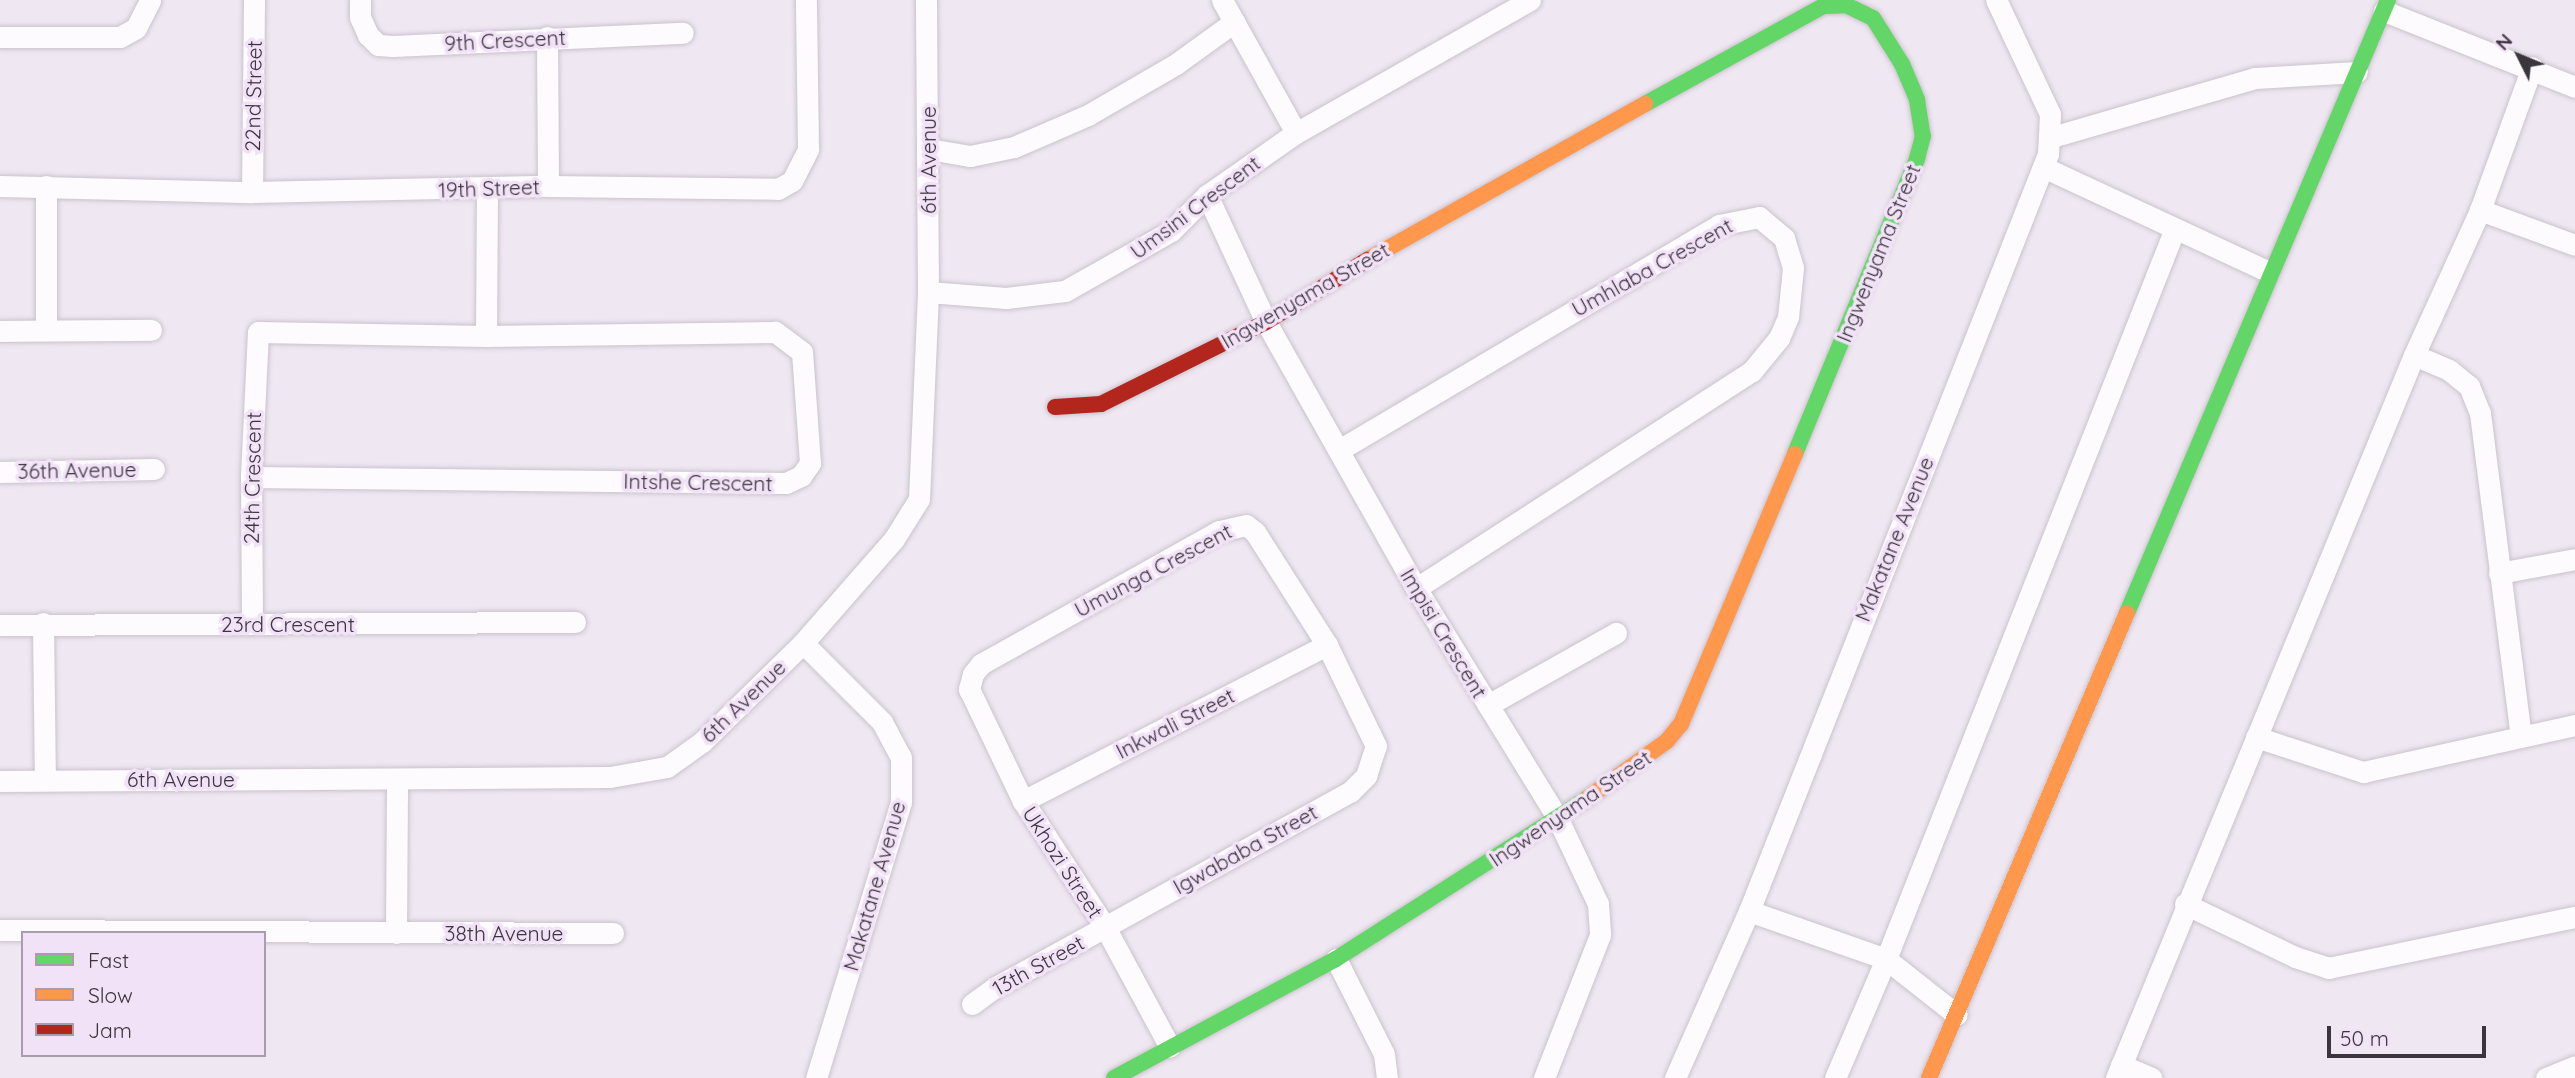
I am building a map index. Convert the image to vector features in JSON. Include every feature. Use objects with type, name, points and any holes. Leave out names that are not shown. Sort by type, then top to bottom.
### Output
[{"type":"street","points":[[0,37],[120,37],[136,28],[150,0]]},
{"type":"street","name":"22nd Street","points":[[252,192],[254,0]]},
{"type":"street","name":"9th Crescent","points":[[360,0],[360,17],[378,45],[683,33]]},
{"type":"street","name":"19th Street","points":[[0,186],[252,192],[487,190],[548,186],[758,191],[792,181],[808,149],[806,0]]},
{"type":"street","name":"6th Avenue","points":[[0,781],[610,777],[660,769],[702,742],[803,643],[912,517],[919,499],[928,292],[926,0]]},
{"type":"street","points":[[1222,0],[1296,133]]},
{"type":"street","name":"Umsini Crescent","points":[[928,292],[1006,298],[1065,291],[1171,231],[1207,195],[1296,133],[1530,0]]},
{"type":"street","name":"Makatane Avenue","points":[[1675,1078],[1749,911],[2043,167],[2052,137],[2042,89],[1996,0]]},
{"type":"street","name":"Ingwenyama Street","points":[[1055,407],[1101,404],[1266,322],[1401,240],[1823,6],[1846,5],[1865,11],[1902,64],[1923,119],[1917,159],[1685,713],[1654,754],[1558,819],[1336,959],[1115,1078]]},
{"type":"street","points":[[1929,1078],[2269,272],[2386,6],[2575,87]]},
{"type":"street","points":[[929,149],[970,156],[1014,147],[1088,115],[1177,64],[1234,22]]},
{"type":"street","points":[[547,37],[548,186]]},
{"type":"street","points":[[2151,1078],[2119,1071],[2185,904],[2414,355],[2480,210],[2532,67]]},
{"type":"street","points":[[2052,137],[2255,78],[2357,72]]},
{"type":"street","points":[[2043,167],[2174,231],[2269,272]]},
{"type":"street","points":[[46,186],[46,330]]},
{"type":"street","points":[[486,336],[487,190]]},
{"type":"street","name":"Impisi Crescent","points":[[1207,195],[1266,322],[1416,588],[1558,819],[1592,889],[1601,919],[1577,1002],[1544,1078]]},
{"type":"street","points":[[2480,210],[2575,244]]},
{"type":"street","name":"Umhlaba Crescent","points":[[1339,450],[1719,225],[1752,216],[1766,220],[1784,238],[1793,268],[1788,317],[1779,338],[1752,371],[1416,588]]},
{"type":"street","points":[[1835,1078],[1886,959],[2174,231]]},
{"type":"street","points":[[0,331],[151,330]]},
{"type":"street","name":"Intshe Crescent","points":[[251,477],[786,483],[801,476],[810,463],[802,352],[775,331],[486,336],[258,332]]},
{"type":"street","name":"24th Crescent","points":[[252,624],[251,477],[258,332]]},
{"type":"street","points":[[2414,355],[2449,370],[2469,386],[2476,400],[2521,736]]},
{"type":"street","name":"36th Avenue","points":[[0,471],[154,469]]},
{"type":"street","name":"Umunga Crescent","points":[[972,674],[981,664],[1234,524],[1246,525],[1255,532],[1327,645],[1377,746],[1375,760]]},
{"type":"street","points":[[2499,573],[2575,559]]},
{"type":"street","name":"23rd Crescent","points":[[0,625],[575,622]]},
{"type":"street","points":[[43,623],[45,779]]},
{"type":"street","points":[[1488,705],[1616,634]]},
{"type":"street","name":"Makatane Avenue","points":[[803,643],[882,722],[901,757],[901,802],[816,1078]]},
{"type":"street","name":"Inkwali Street","points":[[1023,801],[1327,645]]},
{"type":"street","name":"Ukhozi Street","points":[[972,674],[969,689],[1023,801],[1105,927],[1170,1047]]},
{"type":"street","points":[[2256,737],[2363,772],[2575,725]]},
{"type":"street","name":"Igwababa Street","points":[[1105,927],[1350,792],[1375,760]]},
{"type":"street","points":[[396,933],[397,779]]},
{"type":"street","points":[[2185,904],[2295,957],[2328,968],[2575,917]]},
{"type":"street","points":[[1749,911],[1886,959],[1957,1015]]},
{"type":"street","name":"13th Street","points":[[972,1004],[1105,927]]},
{"type":"street","name":"38th Avenue","points":[[0,930],[132,931]]},
{"type":"street","name":"38th Avenue","points":[[266,932],[613,933]]},
{"type":"street","points":[[1336,959],[1384,1054],[1387,1078]]},
{"type":"street","points":[[2546,1078],[2575,1066]]},
{"type":"traffic: fast","points":[[2127,613],[2388,0]]},
{"type":"traffic: fast","points":[[1645,104],[1823,6],[1846,5],[1873,18],[1902,64],[1917,100],[1923,136],[1917,159],[1795,454]]},
{"type":"traffic: fast","points":[[1114,1078],[1336,959],[1589,797]]},
{"type":"traffic: slow","points":[[1367,260],[1645,104]]},
{"type":"traffic: slow","points":[[1589,797],[1667,741],[1681,724],[1795,454]]},
{"type":"traffic: slow","points":[[1929,1078],[2127,613]]},
{"type":"traffic: jam","points":[[1055,407],[1101,404],[1266,322],[1367,260]]}]
